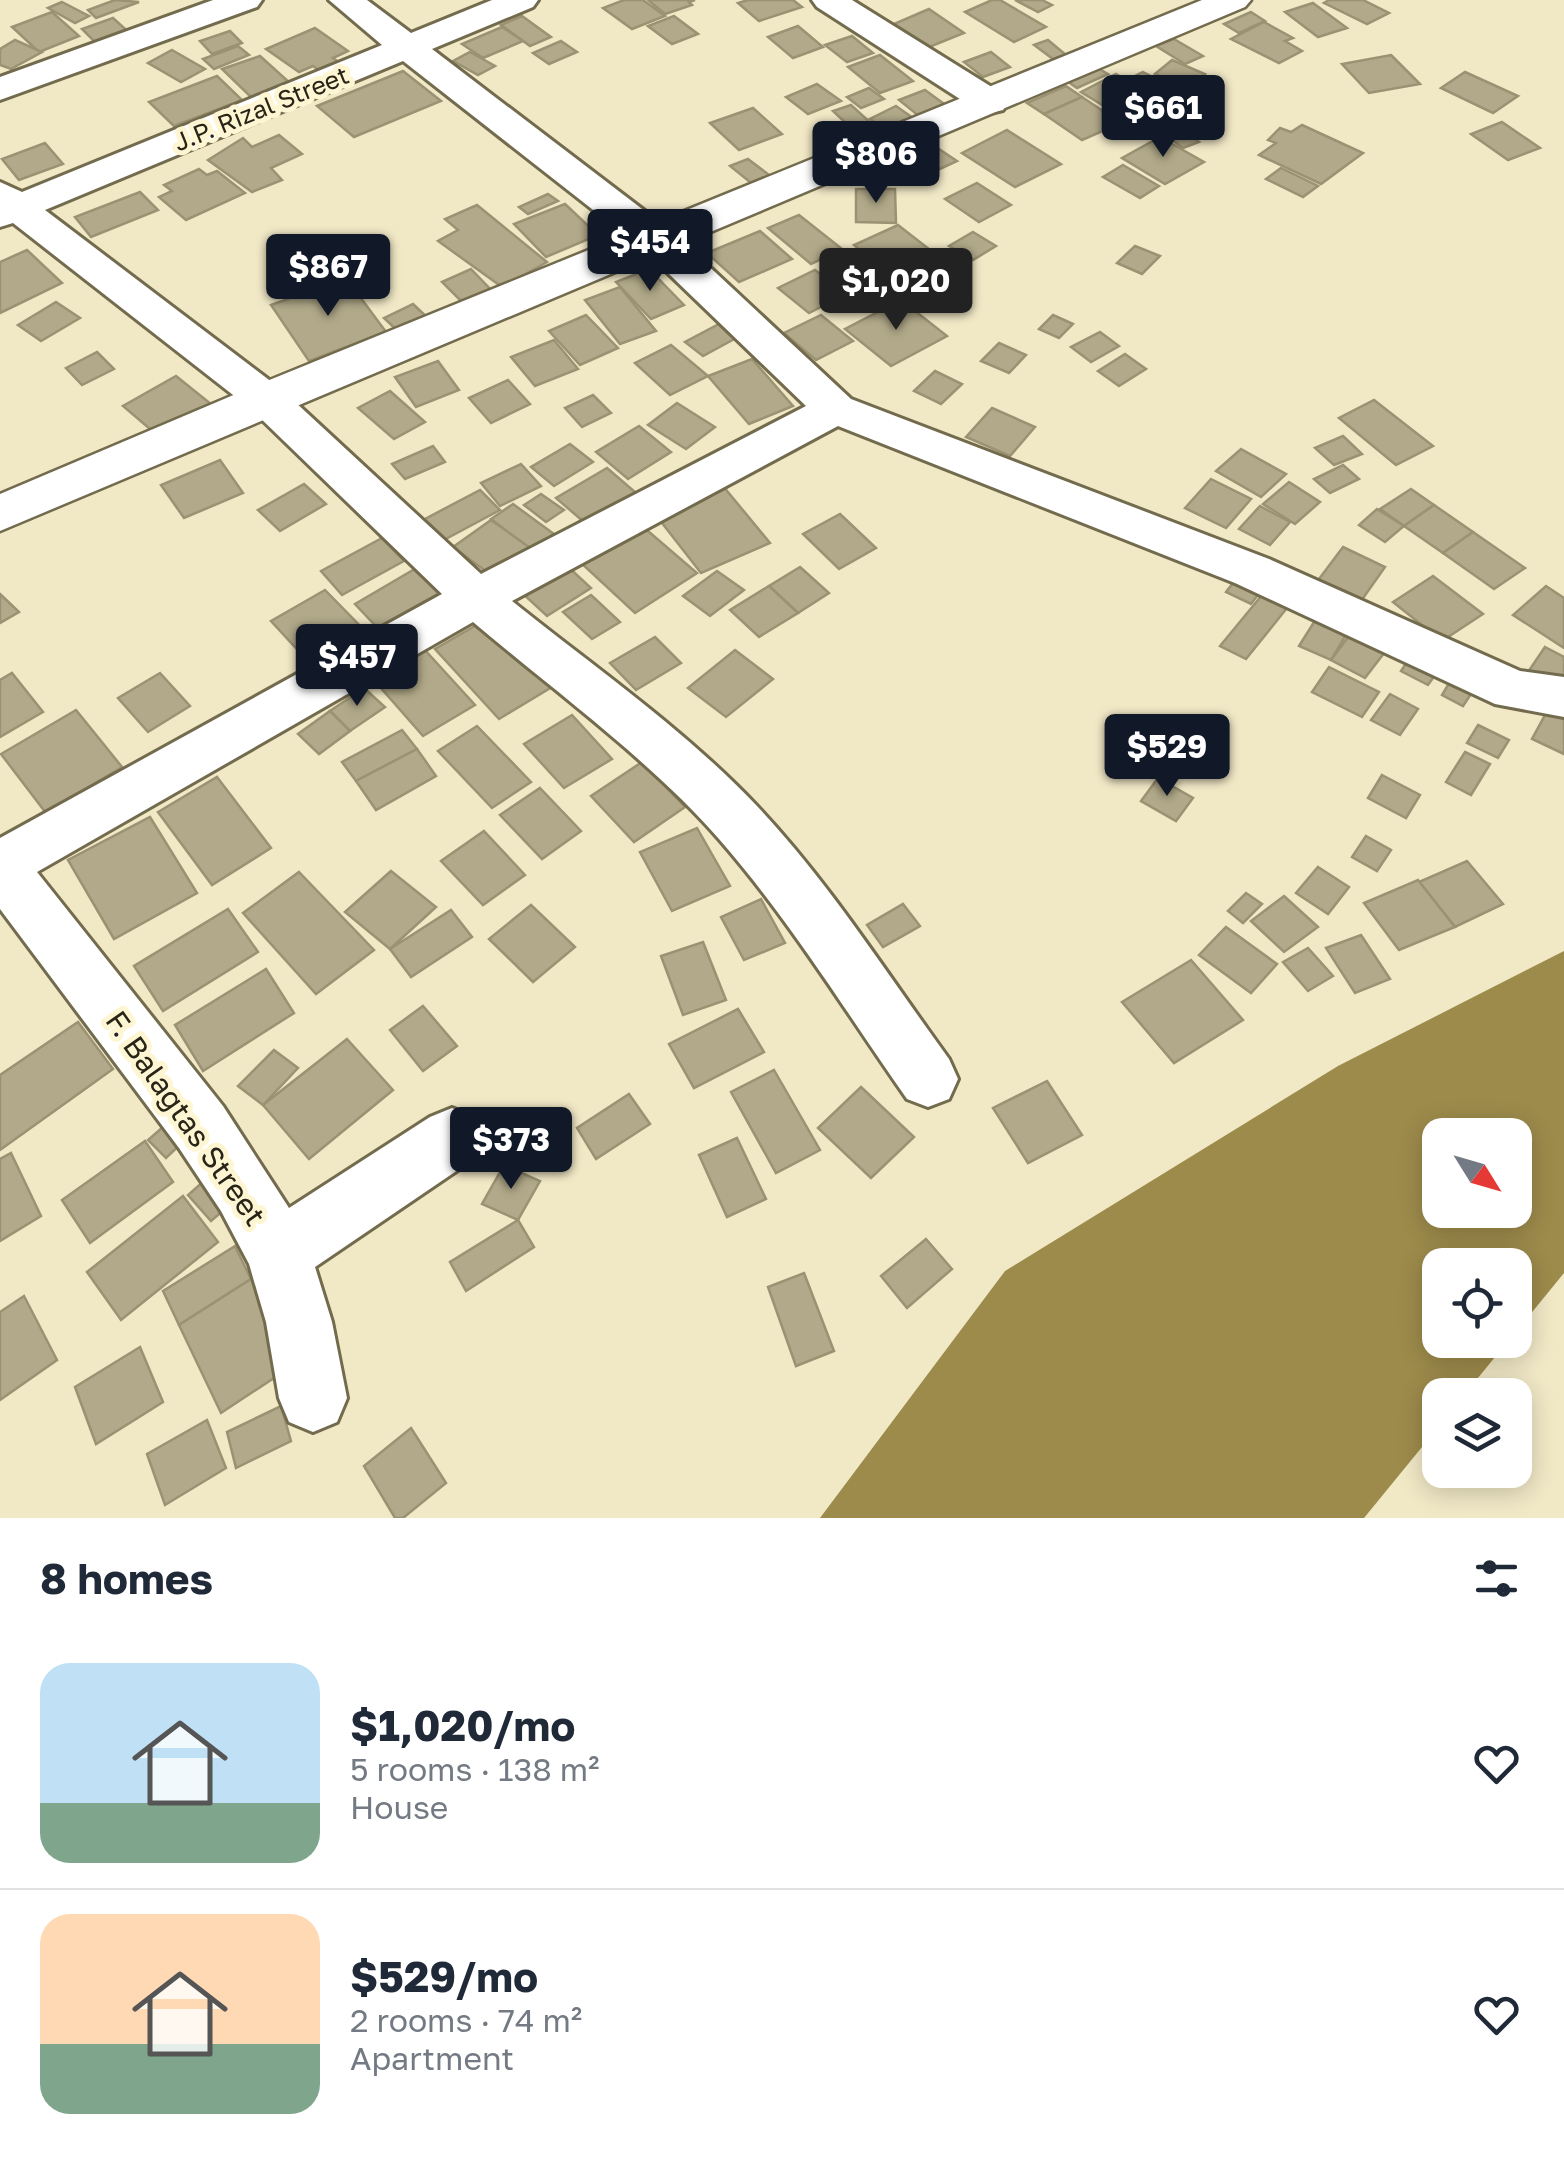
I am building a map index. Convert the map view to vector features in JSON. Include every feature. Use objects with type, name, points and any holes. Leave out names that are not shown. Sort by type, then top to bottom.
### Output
[{"type":"street","points":[[0,89],[245,0]]},
{"type":"street","points":[[346,0],[657,240],[836,409],[1252,571],[1513,690],[1564,697]]},
{"type":"street","name":"J.P. Rizal Street","points":[[6,206],[522,0]]},
{"type":"street","points":[[829,0],[990,102]]},
{"type":"street","points":[[0,514],[266,399],[1233,0]]},
{"type":"street","points":[[6,206],[266,399],[476,598],[685,772],[737,822],[785,878],[928,1079]]},
{"type":"street","points":[[0,866],[476,598],[836,409]]},
{"type":"street","name":"F. Balagtas Street","points":[[0,866],[243,1189],[278,1253],[299,1322],[313,1398]]},
{"type":"street","points":[[278,1253],[452,1138]]},
{"type":"shaded area","points":[[1564,951],[1564,1273],[1532,1312],[1532,1248],[1422,1248],[1422,1358],[1494,1358],[1478,1378],[1422,1378],[1422,1447],[1364,1518],[820,1518],[1005,1271],[1338,1066]]},
{"type":"building","points":[[115,0],[139,2],[96,18],[88,10]]},
{"type":"building","points":[[624,0],[643,0],[665,16],[632,29],[603,8]]},
{"type":"building","points":[[648,0],[695,0],[689,2],[692,5],[665,14]]},
{"type":"building","points":[[793,0],[802,7],[759,21],[738,3]]},
{"type":"building","points":[[1000,0],[1046,27],[1014,42],[965,12]]},
{"type":"building","points":[[1015,0],[1042,0],[1052,5],[1038,12]]},
{"type":"building","points":[[1363,0],[1389,13],[1367,24],[1324,3]]},
{"type":"building","points":[[62,2],[89,16],[75,23],[48,8]]},
{"type":"building","points":[[1313,3],[1347,28],[1318,37],[1285,12]]},
{"type":"building","points":[[929,9],[964,33],[929,47],[894,24]]},
{"type":"building","points":[[52,12],[79,36],[39,52],[12,27]]},
{"type":"building","points":[[1251,12],[1265,21],[1239,33],[1224,24]]},
{"type":"building","points":[[522,16],[551,37],[530,46],[501,25]]},
{"type":"building","points":[[674,16],[698,34],[672,44],[648,26]]},
{"type":"building","points":[[113,18],[133,36],[101,48],[82,29]]},
{"type":"building","points":[[1264,22],[1293,38],[1285,41],[1302,51],[1279,63],[1231,39]]},
{"type":"building","points":[[798,26],[823,47],[793,58],[768,37]]},
{"type":"building","points":[[502,27],[523,41],[483,58],[462,44]]},
{"type":"building","points":[[315,28],[348,51],[333,58],[340,63],[320,71],[313,66],[299,72],[266,49]]},
{"type":"building","points":[[230,31],[242,43],[212,54],[200,41]]},
{"type":"building","points":[[852,36],[873,53],[847,62],[825,45]]},
{"type":"building","points":[[1174,39],[1203,56],[1185,64],[1156,46]]},
{"type":"building","points":[[15,40],[42,52],[11,69],[0,65],[0,49]]},
{"type":"building","points":[[1048,40],[1066,55],[1053,59],[1034,45]]},
{"type":"building","points":[[561,41],[577,52],[549,64],[533,53]]},
{"type":"building","points":[[238,46],[249,55],[214,69],[203,59]]},
{"type":"building","points":[[172,50],[205,69],[181,82],[148,63]]},
{"type":"building","points":[[470,52],[495,66],[478,75],[453,61]]},
{"type":"building","points":[[991,52],[1010,67],[983,77],[964,62]]},
{"type":"building","points":[[880,55],[913,81],[880,93],[848,67]]},
{"type":"building","points":[[1391,55],[1420,84],[1369,93],[1342,64]]},
{"type":"building","points":[[260,56],[290,83],[252,98],[222,69]]},
{"type":"building","points":[[1172,60],[1205,74],[1188,88],[1155,74]]},
{"type":"building","points":[[1098,68],[1108,74],[1077,88],[1067,81]]},
{"type":"building","points":[[403,71],[441,101],[354,137],[317,106]]},
{"type":"building","points":[[1143,72],[1176,89],[1164,96],[1131,78]]},
{"type":"building","points":[[1465,72],[1518,96],[1493,113],[1441,88]]},
{"type":"building","points":[[1116,74],[1158,99],[1122,117],[1081,92]]},
{"type":"building","points":[[217,76],[242,100],[174,126],[149,102]]},
{"type":"building","points":[[817,84],[841,101],[808,114],[786,97]]},
{"type":"building","points":[[1066,86],[1082,97],[1044,114],[1027,103]]},
{"type":"building","points":[[869,88],[884,99],[861,108],[847,97]]},
{"type":"building","points":[[925,90],[951,109],[924,120],[899,100]]},
{"type":"building","points":[[1082,97],[1121,123],[1082,140],[1044,114]]},
{"type":"building","points":[[851,105],[885,136],[866,142],[833,111]]},
{"type":"building","points":[[896,106],[916,120],[890,133],[870,119]]},
{"type":"building","points":[[753,108],[782,134],[739,150],[710,123]]},
{"type":"building","points":[[1502,122],[1540,148],[1508,160],[1471,134]]},
{"type":"building","points":[[1302,125],[1363,153],[1321,184],[1259,155],[1276,143],[1268,140],[1280,128],[1291,132]]},
{"type":"building","points":[[1178,127],[1199,142],[1183,148],[1163,133]]},
{"type":"building","points":[[1007,130],[1061,164],[1015,187],[962,153]]},
{"type":"building","points":[[279,135],[302,154],[271,168],[282,180],[252,192],[208,160],[243,138],[252,147]]},
{"type":"building","points":[[1160,137],[1204,162],[1165,184],[1122,158]]},
{"type":"building","points":[[45,143],[63,164],[19,180],[2,159]]},
{"type":"building","points":[[933,145],[957,161],[927,175],[904,159]]},
{"type":"building","points":[[748,159],[773,178],[755,186],[730,166]]},
{"type":"building","points":[[1123,165],[1159,186],[1140,198],[1103,177]]},
{"type":"building","points":[[1281,168],[1318,186],[1303,197],[1266,179]]},
{"type":"building","points":[[199,169],[207,175],[217,171],[245,193],[186,220],[159,197],[172,191],[164,185]]},
{"type":"building","points":[[977,183],[1011,205],[979,222],[945,199]]},
{"type":"building","points":[[856,189],[895,189],[896,223],[856,222]]},
{"type":"building","points":[[140,192],[158,210],[91,237],[75,217]]},
{"type":"building","points":[[548,194],[558,201],[528,214],[519,207]]},
{"type":"building","points":[[565,204],[598,235],[546,257],[514,224]]},
{"type":"building","points":[[477,205],[547,262],[502,287],[438,241],[458,230],[445,219]]},
{"type":"building","points":[[799,215],[842,249],[811,264],[768,228]]},
{"type":"building","points":[[898,225],[934,253],[889,274],[854,245]]},
{"type":"building","points":[[760,231],[792,259],[739,282],[707,253]]},
{"type":"building","points":[[973,232],[996,246],[973,260],[949,246]]},
{"type":"building","points":[[1135,246],[1160,256],[1142,274],[1117,263]]},
{"type":"building","points":[[27,250],[62,283],[0,313],[0,262]]},
{"type":"building","points":[[943,258],[962,271],[940,284],[920,272]]},
{"type":"building","points":[[471,269],[498,297],[470,310],[442,282]]},
{"type":"building","points":[[649,269],[684,305],[651,319],[616,282]]},
{"type":"building","points":[[815,270],[846,294],[809,313],[778,288]]},
{"type":"building","points":[[346,278],[386,332],[309,361],[271,305]]},
{"type":"building","points":[[620,287],[656,331],[620,344],[585,300]]},
{"type":"building","points":[[901,300],[947,336],[891,366],[845,329]]},
{"type":"building","points":[[56,302],[80,318],[41,341],[18,325]]},
{"type":"building","points":[[413,304],[432,322],[403,336],[384,318]]},
{"type":"building","points":[[586,315],[618,348],[580,365],[549,331]]},
{"type":"building","points":[[821,315],[853,341],[816,360],[784,333]]},
{"type":"building","points":[[1053,315],[1073,324],[1059,338],[1039,329]]},
{"type":"building","points":[[719,324],[736,338],[703,356],[685,342]]},
{"type":"building","points":[[1100,332],[1119,346],[1091,362],[1071,347]]},
{"type":"building","points":[[554,340],[578,369],[535,386],[511,357]]},
{"type":"building","points":[[999,343],[1026,355],[1009,373],[981,361]]},
{"type":"building","points":[[671,345],[708,376],[670,395],[635,363]]},
{"type":"building","points":[[97,352],[114,369],[82,385],[66,368]]},
{"type":"building","points":[[1125,354],[1146,369],[1119,386],[1098,371]]},
{"type":"building","points":[[752,359],[793,406],[749,424],[708,376]]},
{"type":"building","points":[[438,361],[459,390],[416,407],[395,377]]},
{"type":"building","points":[[935,371],[962,384],[941,404],[914,391]]},
{"type":"building","points":[[176,376],[211,404],[157,435],[123,406]]},
{"type":"building","points":[[508,380],[530,404],[491,423],[469,398]]},
{"type":"building","points":[[390,391],[425,422],[394,439],[358,408]]},
{"type":"building","points":[[593,395],[611,413],[582,427],[565,408]]},
{"type":"building","points":[[1374,400],[1433,446],[1396,465],[1339,418]]},
{"type":"building","points":[[677,403],[715,427],[686,449],[648,425]]},
{"type":"building","points":[[992,408],[1035,427],[1010,456],[966,437]]},
{"type":"building","points":[[639,426],[671,452],[628,479],[596,452]]},
{"type":"building","points":[[1343,436],[1362,454],[1334,465],[1315,448]]},
{"type":"building","points":[[570,444],[593,462],[554,486],[531,467]]},
{"type":"building","points":[[433,446],[445,462],[405,479],[392,464]]},
{"type":"building","points":[[1241,449],[1286,474],[1261,497],[1216,471]]},
{"type":"building","points":[[220,460],[243,493],[184,518],[161,485]]},
{"type":"building","points":[[521,464],[541,486],[500,506],[481,483]]},
{"type":"building","points":[[1343,465],[1359,479],[1330,493],[1314,479]]},
{"type":"building","points":[[607,468],[642,498],[592,529],[556,498]]},
{"type":"building","points":[[1211,479],[1251,499],[1226,528],[1185,508]]},
{"type":"building","points":[[1289,482],[1320,502],[1295,524],[1263,504]]},
{"type":"building","points":[[304,484],[326,504],[280,531],[258,510]]},
{"type":"building","points":[[723,486],[770,543],[701,573],[655,514]]},
{"type":"building","points":[[1411,489],[1434,505],[1404,526],[1380,509]]},
{"type":"building","points":[[480,490],[500,510],[442,541],[423,520]]},
{"type":"building","points":[[541,494],[564,510],[546,522],[524,505]]},
{"type":"building","points":[[513,504],[558,537],[535,553],[491,519]]},
{"type":"building","points":[[1434,505],[1473,532],[1443,553],[1404,526]]},
{"type":"building","points":[[1260,506],[1290,522],[1270,545],[1239,529]]},
{"type":"building","points":[[1377,509],[1404,526],[1385,542],[1359,525]]},
{"type":"building","points":[[840,514],[876,548],[839,569],[803,534]]},
{"type":"building","points":[[491,520],[533,550],[495,578],[453,547]]},
{"type":"building","points":[[641,525],[697,573],[635,613],[580,562]]},
{"type":"building","points":[[1473,532],[1525,568],[1494,589],[1443,553]]},
{"type":"building","points":[[382,538],[404,561],[342,595],[321,571]]},
{"type":"building","points":[[1343,547],[1385,567],[1359,604],[1316,583]]},
{"type":"building","points":[[565,564],[591,588],[547,616],[521,592]]},
{"type":"building","points":[[418,567],[449,599],[386,637],[355,604]]},
{"type":"building","points":[[800,567],[829,593],[798,613],[769,586]]},
{"type":"building","points":[[717,571],[744,590],[710,616],[683,596]]},
{"type":"building","points":[[1239,575],[1264,587],[1251,604],[1226,592]]},
{"type":"building","points":[[1433,576],[1483,614],[1442,641],[1393,602]]},
{"type":"building","points":[[769,586],[798,613],[759,637],[730,610]]},
{"type":"building","points":[[1546,586],[1564,598],[1564,648],[1513,615]]},
{"type":"building","points":[[325,590],[371,637],[316,670],[271,621]]},
{"type":"building","points":[[0,594],[19,612],[0,623]]},
{"type":"building","points":[[591,595],[620,622],[592,639],[563,612]]},
{"type":"building","points":[[1262,595],[1287,608],[1246,659],[1220,646]]},
{"type":"building","points":[[1321,611],[1352,625],[1331,660],[1299,646]]},
{"type":"building","points":[[492,616],[557,684],[499,719],[435,649]]},
{"type":"building","points":[[1360,621],[1395,639],[1365,678],[1331,660]]},
{"type":"building","points":[[655,637],[681,663],[636,690],[610,663]]},
{"type":"building","points":[[1545,647],[1564,657],[1564,683],[1528,672]]},
{"type":"building","points":[[424,649],[475,705],[423,736],[373,679]]},
{"type":"building","points":[[735,650],[773,679],[726,717],[688,688]]},
{"type":"building","points":[[1410,657],[1438,671],[1428,685],[1401,671]]},
{"type":"building","points":[[1329,667],[1379,692],[1362,717],[1312,692]]},
{"type":"building","points":[[12,673],[43,712],[0,737],[0,680]]},
{"type":"building","points":[[160,673],[190,706],[148,732],[118,698]]},
{"type":"building","points":[[1451,680],[1473,691],[1463,706],[1442,695]]},
{"type":"building","points":[[364,688],[385,707],[350,731],[330,711]]},
{"type":"building","points":[[1390,694],[1418,709],[1400,735],[1371,720]]},
{"type":"building","points":[[1551,704],[1564,711],[1564,754],[1532,739]]},
{"type":"building","points":[[76,710],[122,767],[46,813],[1,754]]},
{"type":"building","points":[[330,711],[350,731],[319,754],[298,734]]},
{"type":"building","points":[[572,715],[612,759],[564,788],[524,744]]},
{"type":"building","points":[[1478,725],[1509,740],[1498,758],[1467,743]]},
{"type":"building","points":[[477,726],[531,782],[492,808],[438,751]]},
{"type":"building","points":[[402,730],[417,749],[356,781],[342,762]]},
{"type":"building","points":[[417,749],[436,776],[376,810],[356,781]]},
{"type":"building","points":[[1465,752],[1490,764],[1471,795],[1446,782]]},
{"type":"building","points":[[642,762],[685,807],[634,842],[591,796]]},
{"type":"building","points":[[1382,775],[1420,795],[1406,818],[1368,798]]},
{"type":"building","points":[[217,777],[271,848],[212,885],[158,812]]},
{"type":"building","points":[[1158,778],[1193,798],[1176,821],[1141,801]]},
{"type":"building","points":[[540,788],[581,831],[542,859],[500,815]]},
{"type":"building","points":[[150,817],[197,893],[114,939],[68,860]]},
{"type":"building","points":[[697,828],[730,886],[672,911],[640,852]]},
{"type":"building","points":[[484,831],[525,875],[483,905],[441,861]]},
{"type":"building","points":[[1366,836],[1391,850],[1377,871],[1352,857]]},
{"type":"building","points":[[1467,861],[1503,904],[1455,927],[1419,882]]},
{"type":"building","points":[[1318,867],[1349,887],[1328,914],[1296,893]]},
{"type":"building","points":[[391,871],[436,907],[390,949],[345,912]]},
{"type":"building","points":[[299,872],[374,950],[316,994],[243,913]]},
{"type":"building","points":[[1418,880],[1455,927],[1399,950],[1364,903]]},
{"type":"building","points":[[1246,893],[1262,904],[1243,923],[1228,911]]},
{"type":"building","points":[[1284,896],[1318,927],[1284,952],[1251,921]]},
{"type":"building","points":[[761,899],[785,943],[744,960],[721,917]]},
{"type":"building","points":[[903,904],[920,926],[883,947],[867,925]]},
{"type":"building","points":[[531,905],[575,947],[533,982],[489,939]]},
{"type":"building","points":[[228,909],[258,952],[163,1011],[134,966]]},
{"type":"building","points":[[451,910],[472,937],[411,977],[390,949]]},
{"type":"building","points":[[1226,927],[1277,964],[1251,993],[1199,955]]},
{"type":"building","points":[[1361,935],[1390,979],[1355,993],[1326,948]]},
{"type":"building","points":[[703,942],[726,1000],[683,1015],[661,956]]},
{"type":"building","points":[[1308,948],[1333,976],[1308,991],[1283,962]]},
{"type":"building","points":[[1191,960],[1243,1020],[1174,1063],[1122,1002]]},
{"type":"building","points":[[266,969],[294,1013],[203,1071],[175,1025]]},
{"type":"building","points":[[423,1006],[457,1046],[423,1071],[390,1030]]},
{"type":"building","points":[[738,1009],[764,1052],[694,1088],[669,1044]]},
{"type":"building","points":[[78,1022],[113,1069],[0,1150],[0,1075]]},
{"type":"building","points":[[347,1039],[393,1090],[309,1159],[263,1105]]},
{"type":"building","points":[[274,1050],[298,1068],[263,1105],[238,1086]]},
{"type":"building","points":[[774,1070],[820,1150],[776,1173],[731,1092]]},
{"type":"building","points":[[1047,1081],[1082,1135],[1028,1163],[993,1108]]},
{"type":"building","points":[[861,1087],[914,1137],[871,1178],[818,1128]]},
{"type":"building","points":[[629,1094],[650,1124],[596,1159],[577,1128]]},
{"type":"building","points":[[171,1120],[189,1136],[166,1158],[148,1140]]},
{"type":"building","points":[[737,1138],[766,1199],[727,1217],[699,1155]]},
{"type":"building","points":[[145,1141],[173,1182],[90,1243],[62,1200]]},
{"type":"building","points":[[11,1153],[41,1216],[0,1241],[0,1159]]},
{"type":"building","points":[[504,1165],[540,1181],[518,1220],[482,1204]]},
{"type":"building","points":[[214,1172],[238,1198],[211,1221],[188,1195]]},
{"type":"building","points":[[183,1196],[218,1242],[121,1320],[87,1272]]},
{"type":"building","points":[[518,1220],[534,1247],[466,1291],[450,1262]]},
{"type":"building","points":[[926,1239],[952,1269],[907,1308],[881,1276]]},
{"type":"building","points":[[235,1246],[251,1279],[179,1325],[163,1291]]},
{"type":"building","points":[[804,1273],[834,1351],[796,1366],[768,1287]]},
{"type":"building","points":[[251,1279],[295,1364],[221,1413],[179,1325]]},
{"type":"building","points":[[24,1296],[57,1360],[0,1400],[0,1312]]},
{"type":"building","points":[[140,1347],[163,1402],[96,1444],[75,1387]]},
{"type":"building","points":[[281,1406],[291,1441],[236,1468],[227,1432]]},
{"type":"building","points":[[207,1420],[226,1468],[165,1505],[147,1454]]},
{"type":"building","points":[[411,1428],[446,1483],[403,1518],[395,1518],[364,1466]]}]
